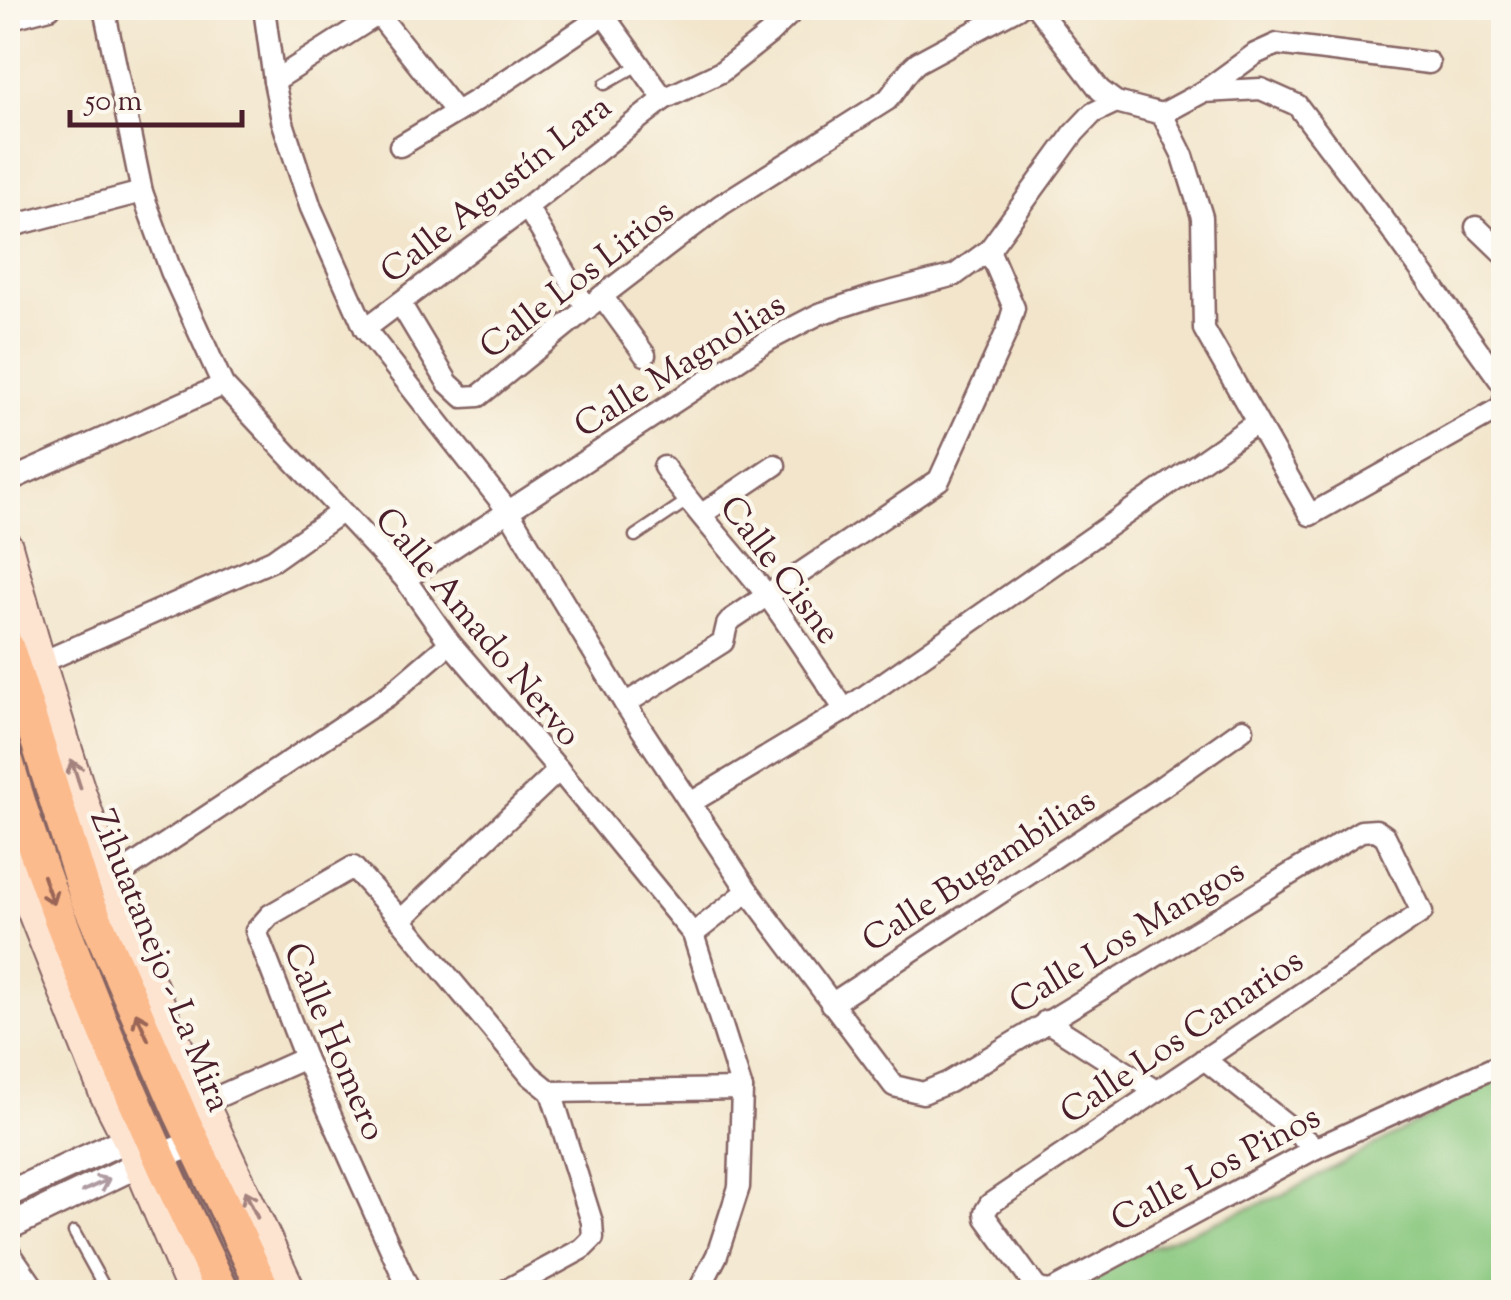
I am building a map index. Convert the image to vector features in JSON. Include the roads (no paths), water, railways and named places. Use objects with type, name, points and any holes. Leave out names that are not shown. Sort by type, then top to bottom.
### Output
[{"type":"highway","name":"Zihuatanejo - La Mira","points":[[8,648],[86,897],[199,1124],[265,1292]]},
{"type":"highway","points":[[8,764],[48,891],[128,1091],[143,1148],[223,1292]]},
{"type":"main road","points":[[8,546],[40,663],[199,1124],[292,1292]]},
{"type":"main road","points":[[8,852],[104,1094],[143,1148],[192,1292]]},
{"type":"street","points":[[8,19],[50,8]]},
{"type":"street","name":"Calle Amado Nervo","points":[[104,8],[142,192],[223,385],[405,579],[450,643],[692,934],[742,1089],[739,1187],[716,1255],[698,1292]]},
{"type":"street","points":[[264,8],[282,120],[311,208],[365,329],[509,512],[625,704],[748,890],[831,1004]]},
{"type":"street","name":"Calle Agustín Lara","points":[[365,329],[664,99],[722,72],[796,8]]},
{"type":"street","name":"Calle Los Lirios","points":[[400,303],[448,383],[463,397],[479,396],[721,205],[887,100],[918,62],[1018,8]]},
{"type":"street","points":[[1037,8],[1100,90],[1116,102],[1162,114],[1204,92],[1255,54],[1278,44],[1430,63]]},
{"type":"street","points":[[274,81],[383,11],[456,112]]},
{"type":"street","points":[[400,146],[608,11],[664,99]]},
{"type":"street","points":[[1204,92],[1261,90],[1297,105],[1504,386]]},
{"type":"street","name":"Calle Magnolias","points":[[405,579],[769,340],[819,314],[956,275],[988,250],[1074,133],[1093,113],[1116,102]]},
{"type":"street","points":[[1162,114],[1183,156],[1202,217],[1204,329],[1310,515],[1502,407],[1504,399]]},
{"type":"street","points":[[8,226],[142,192]]},
{"type":"street","points":[[527,207],[594,302],[644,355]]},
{"type":"street","points":[[1476,227],[1504,254]]},
{"type":"street","points":[[625,704],[723,642],[732,619],[939,480],[1008,331],[1014,308],[988,250]]},
{"type":"street","points":[[8,481],[223,385]]},
{"type":"street","points":[[692,802],[845,710],[1256,423]]},
{"type":"street","points":[[694,507],[775,465]]},
{"type":"street","name":"Calle Cisne","points":[[664,467],[767,596],[845,710]]},
{"type":"street","points":[[40,663],[273,560],[341,512]]},
{"type":"street","points":[[112,880],[389,694],[450,643]]},
{"type":"street","name":"Calle Bugambilias","points":[[831,1004],[1243,730]]},
{"type":"street","points":[[401,920],[559,770]]},
{"type":"street","name":"Calle Los Mangos","points":[[831,1004],[894,1086],[923,1093],[949,1082],[1361,830]]},
{"type":"street","name":"Calle Los Canarios","points":[[986,1218],[990,1204],[1422,912],[1385,836],[1376,830],[1361,830]]},
{"type":"street","name":"Calle Homero","points":[[410,1292],[304,1058],[256,932],[270,915],[353,867],[530,1075],[552,1092],[592,1222],[593,1238],[582,1249],[503,1292]]},
{"type":"street","points":[[692,934],[748,890]]},
{"type":"street","points":[[1046,1021],[1156,1090]]},
{"type":"street","points":[[8,1194],[143,1148],[199,1124],[304,1058]]},
{"type":"street","points":[[1204,1059],[1316,1148]]},
{"type":"street","name":"Calle Los Pinos","points":[[986,1218],[1036,1287],[1051,1291],[1316,1148],[1504,1062]]},
{"type":"street","points":[[552,1092],[742,1089]]},
{"type":"street","points":[[8,1227],[143,1148]]},
{"type":"street","points":[[8,1250],[37,1292]]},
{"type":"street","points":[[8,1285],[12,1292]]},
{"type":"lane","points":[[605,84],[640,63]]},
{"type":"lane","points":[[634,536],[694,507]]},
{"type":"lane","points":[[74,1232],[107,1292]]}]
